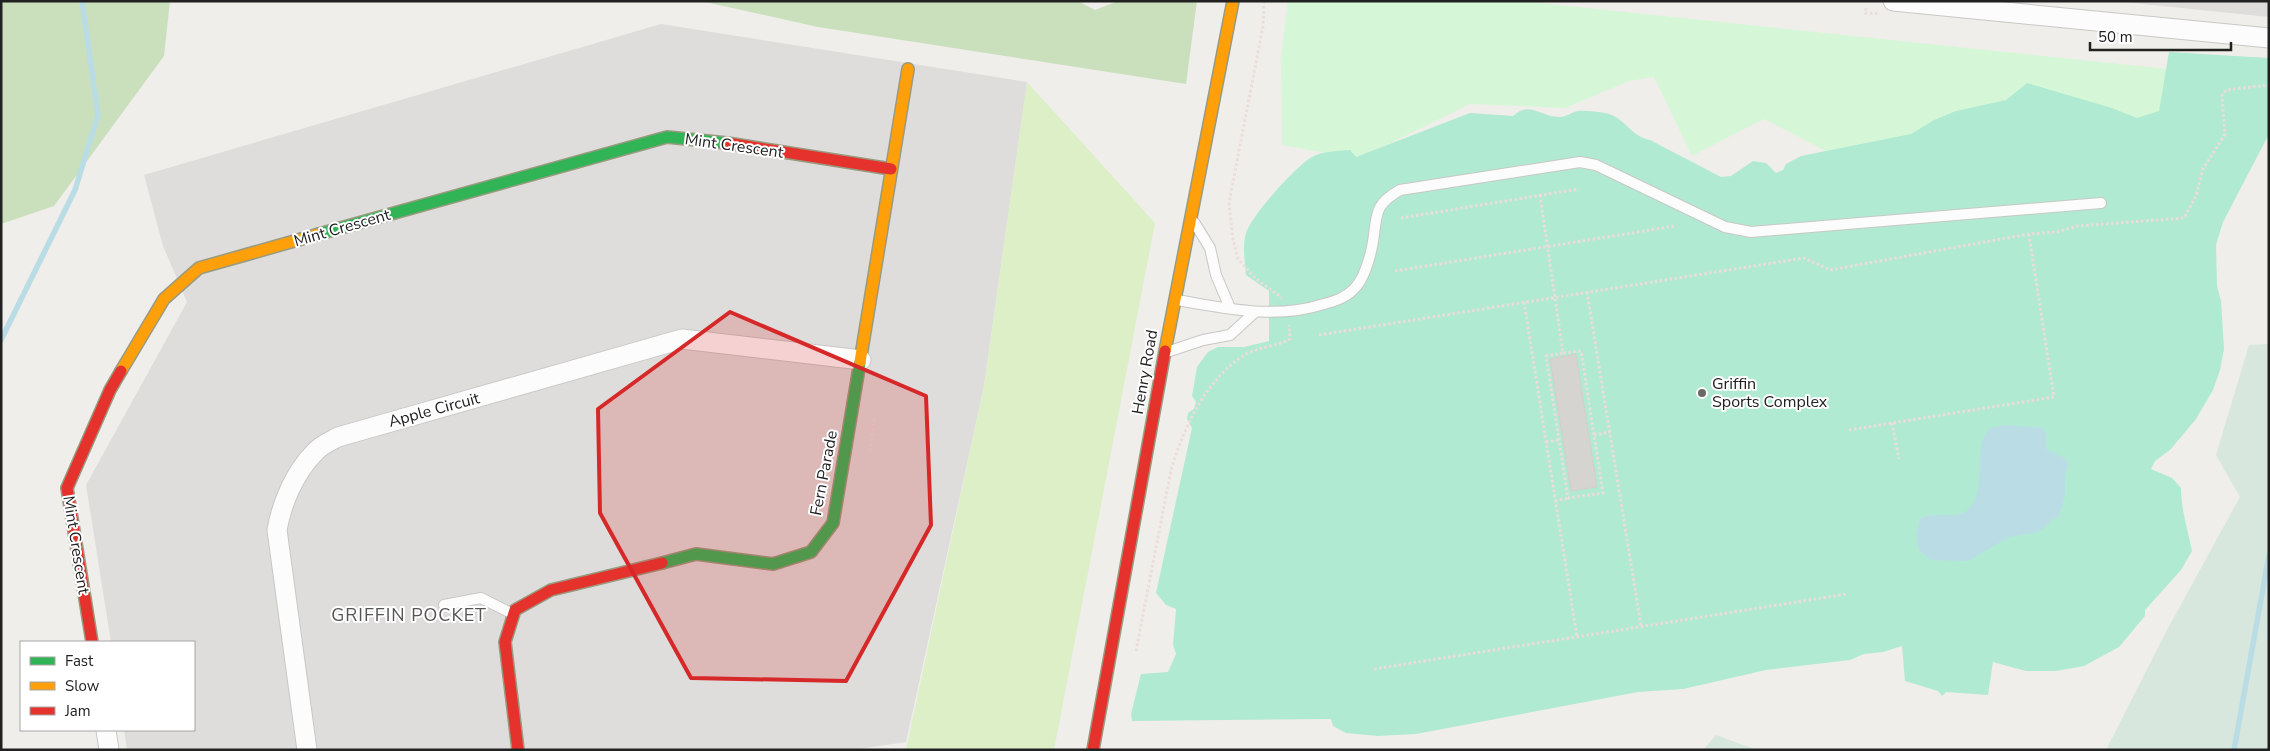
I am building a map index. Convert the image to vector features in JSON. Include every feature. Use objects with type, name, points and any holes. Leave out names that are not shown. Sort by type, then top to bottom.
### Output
[{"type":"street","name":"Henry Road","points":[[1093,750],[1190,215],[1234,1]]},
{"type":"street","points":[[1899,2],[2269,38]]},
{"type":"street","name":"Fern Parade","points":[[514,614],[515,610],[551,590],[696,554],[773,564],[811,552],[833,523],[908,68]]},
{"type":"street","name":"Mint Crescent","points":[[92,641],[67,488],[98,416],[164,299],[199,268],[667,137],[721,142],[891,169]]},
{"type":"street","name":"Apple Circuit","points":[[307,750],[277,530],[281,509],[301,471],[316,450],[338,437],[682,339],[861,360]]},
{"type":"street","points":[[514,614],[505,642],[518,750]]},
{"type":"street","points":[[106,731],[109,750]]},
{"type":"lane","points":[[1175,300],[1254,312],[1287,312],[1342,298],[1354,288],[1364,273],[1372,249],[1378,209],[1385,198],[1400,190],[1580,162],[1596,166],[1724,227],[1751,232],[2101,203]]},
{"type":"lane","points":[[1190,215],[1210,248],[1216,275],[1230,308]]},
{"type":"lane","points":[[1165,352],[1203,340],[1230,335],[1254,312]]},
{"type":"lane","points":[[444,605],[481,598],[514,614]]},
{"type":"path","points":[[1136,654],[1171,470],[1177,449],[1203,396],[1222,373],[1245,355],[1279,345],[1290,339],[1287,312],[1283,298],[1255,278],[1238,259],[1233,240],[1229,203],[1263,26],[1264,1]]},
{"type":"path","points":[[1319,335],[1804,258],[1830,270],[2029,234],[2057,232],[2077,226],[2184,218],[2196,196],[2203,169],[2225,134],[2222,96],[2226,90],[2269,85]]},
{"type":"path","points":[[1401,218],[1579,189]]},
{"type":"path","points":[[1540,195],[1563,353]]},
{"type":"path","points":[[1395,271],[1676,226]]},
{"type":"path","points":[[1849,430],[2054,396],[2029,234]]},
{"type":"path","points":[[1587,292],[1642,626]]},
{"type":"path","points":[[1524,302],[1577,637]]},
{"type":"path","points":[[1555,501],[1603,493],[1581,351],[1546,356],[1568,498]]},
{"type":"path","points":[[869,458],[876,419],[875,411]]},
{"type":"path","points":[[1892,423],[1899,459]]},
{"type":"path","points":[[1594,435],[1610,432]]},
{"type":"path","points":[[1546,442],[1559,440]]},
{"type":"path","points":[[1374,669],[1846,594]]},
{"type":"highlighted area","points":[[730,312],[926,396],[931,525],[846,681],[691,678],[600,513],[598,409]]},
{"type":"shaded area","points":[[2114,1],[2269,1],[2269,17]]},
{"type":"shaded area","points":[[661,24],[1027,82],[984,386],[906,742],[852,750],[127,750],[124,731],[195,731],[195,641],[111,641],[86,485],[187,302],[163,246],[144,175]]},
{"type":"shaded area","points":[[2269,344],[2269,750],[2106,750],[2167,630],[2240,497],[2216,455],[2249,345]]},
{"type":"shaded area","points":[[1716,735],[1757,750],[1703,750]]},
{"type":"green space","points":[[1,1],[170,1],[164,56],[54,206],[1,224]]},
{"type":"green space","points":[[701,1],[1078,1],[1095,10],[1118,1],[1197,1],[1186,84],[818,27]]},
{"type":"green space","points":[[1288,1],[1521,1],[2206,73],[2205,121],[1826,151],[1764,119],[1692,156],[1654,77],[1629,81],[1565,108],[1470,104],[1358,159],[1282,145],[1281,56]]},
{"type":"green space","name":"Griffin Sports Complex","points":[[2169,52],[2269,58],[2269,134],[2223,222],[2216,245],[2217,286],[2221,301],[2224,349],[2220,370],[2213,390],[2196,419],[2170,450],[2155,461],[2151,469],[2172,478],[2181,488],[2183,512],[2192,551],[2181,570],[2145,610],[2145,616],[2119,647],[2084,666],[2056,671],[2026,671],[1993,662],[1988,695],[1946,692],[1942,696],[1938,691],[1905,681],[1902,646],[1883,652],[1864,654],[1850,660],[1766,670],[1683,689],[1638,692],[1416,734],[1378,736],[1346,733],[1333,726],[1331,719],[1132,721],[1131,714],[1141,674],[1168,672],[1176,654],[1173,645],[1176,609],[1166,605],[1156,593],[1192,428],[1187,419],[1188,413],[1194,409],[1196,402],[1192,396],[1197,367],[1208,352],[1218,347],[1244,347],[1269,341],[1269,291],[1246,275],[1244,243],[1246,233],[1265,203],[1296,170],[1312,157],[1326,152],[1350,150],[1356,157],[1470,113],[1513,116],[1519,111],[1530,110],[1553,117],[1560,117],[1583,111],[1612,115],[1643,138],[1721,177],[1731,176],[1753,161],[1766,163],[1776,173],[1783,170],[1786,164],[1801,156],[1911,134],[1934,120],[1956,111],[2006,100],[2027,83],[2112,108],[2137,118],[2159,111]]},
{"type":"green space","points":[[1027,82],[1155,223],[1054,750],[906,750],[984,386]]},
{"type":"water","points":[[2007,425],[2043,428],[2046,434],[2046,449],[2066,459],[2068,465],[2065,475],[2065,497],[2058,518],[2053,519],[2043,529],[2033,533],[2009,537],[1968,561],[1931,560],[1919,550],[1916,535],[1920,519],[1931,516],[1960,514],[1971,506],[1978,489],[1982,442],[1990,428]]},
{"type":"building","points":[[1576,354],[1597,487],[1571,491],[1550,359]]},
{"type":"waterway","points":[[1,340],[75,190],[98,115],[82,1]]},
{"type":"waterway","points":[[2234,750],[2269,555]]},
{"type":"traffic: fast","points":[[319,234],[667,137],[727,143]]},
{"type":"traffic: fast","points":[[662,563],[696,554],[773,564],[811,552],[833,523],[860,362]]},
{"type":"traffic: slow","points":[[1165,351],[1233,1]]},
{"type":"traffic: slow","points":[[860,362],[908,69]]},
{"type":"traffic: slow","points":[[121,371],[164,299],[199,268],[319,234]]},
{"type":"traffic: jam","points":[[727,143],[891,169]]},
{"type":"traffic: jam","points":[[1093,750],[1165,351]]},
{"type":"traffic: jam","points":[[92,641],[67,488],[110,390],[121,371]]},
{"type":"traffic: jam","points":[[518,750],[505,642],[515,610],[551,590],[662,563]]},
{"type":"place","name":"Griffin Sports Complex","points":[[1702,393]]},
{"type":"district","name":"GRIFFIN POCKET","points":[[409,615]]}]
